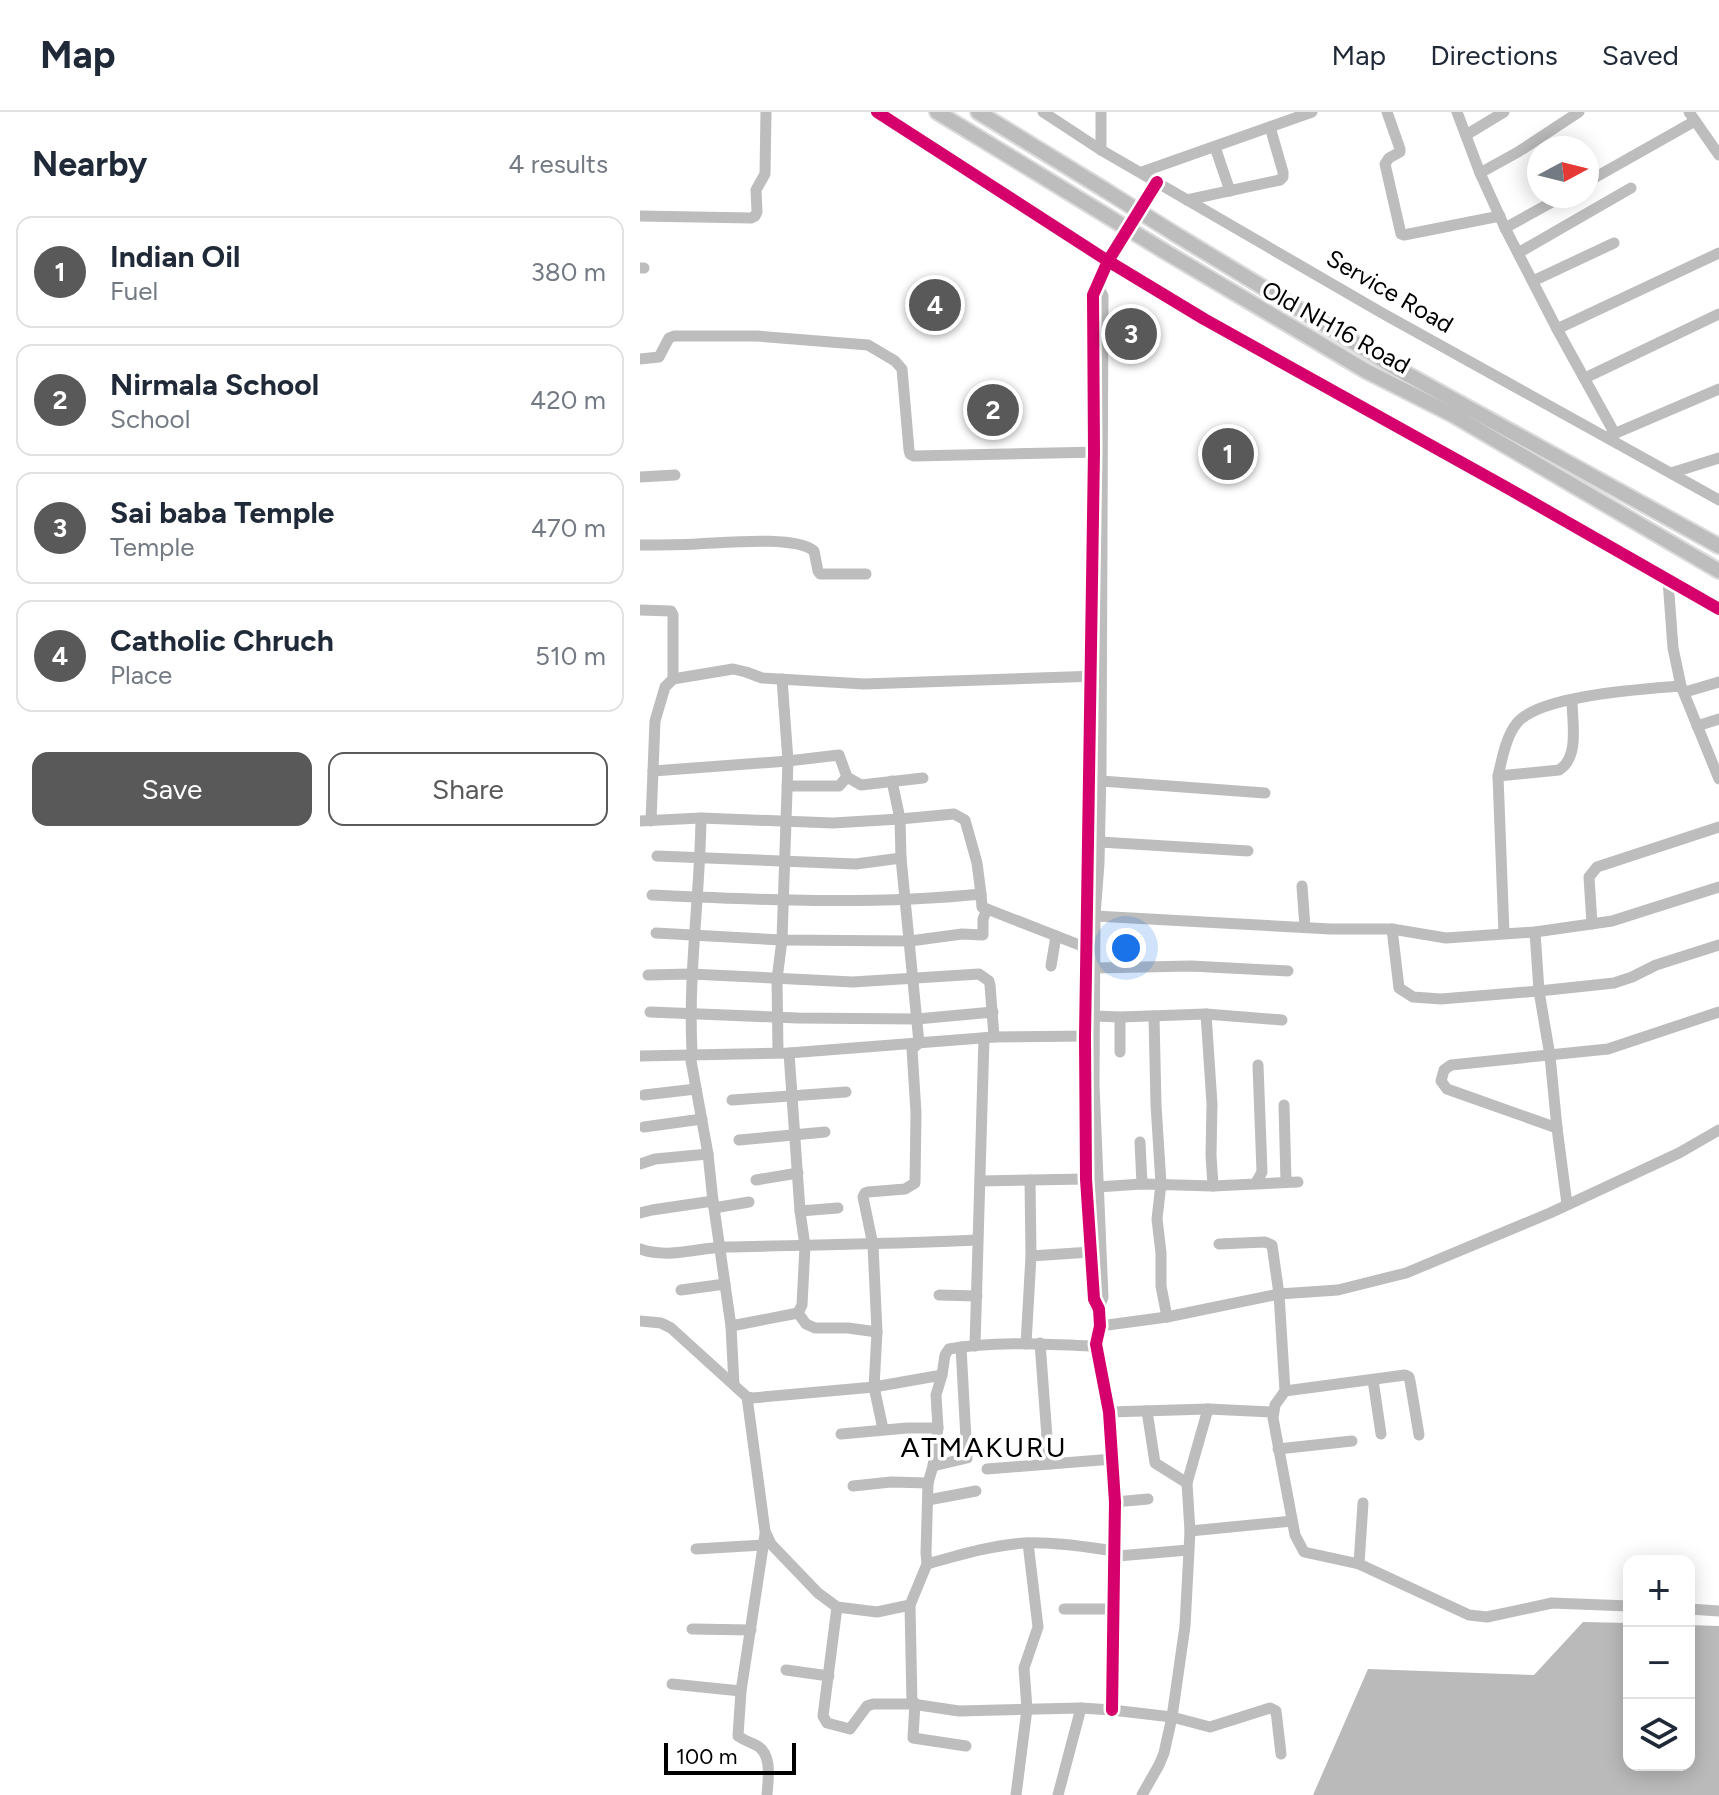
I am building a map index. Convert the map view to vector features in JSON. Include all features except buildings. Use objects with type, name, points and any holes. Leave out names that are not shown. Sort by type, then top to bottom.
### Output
[{"type":"main road","name":"Old NH16 Road","points":[[937,112],[1366,371],[1453,415],[1719,571]]},
{"type":"main road","name":"Old NH16 Road","points":[[978,112],[1396,368],[1719,546]]},
{"type":"street","points":[[640,216],[755,216],[756,190],[765,174],[766,112]]},
{"type":"street","points":[[877,112],[1204,319],[1719,609]]},
{"type":"street","name":"Service Road","points":[[1043,112],[1101,150],[1382,313],[1611,435],[1719,500]]},
{"type":"street","points":[[1101,112],[1101,150]]},
{"type":"street","points":[[1142,172],[1312,112]]},
{"type":"street","points":[[1387,112],[1400,149],[1385,164],[1401,234],[1502,222],[1535,208]]},
{"type":"street","points":[[1457,112],[1502,222],[1585,378],[1611,435],[1719,389]]},
{"type":"street","points":[[1466,135],[1504,112]]},
{"type":"street","points":[[1480,173],[1579,112]]},
{"type":"street","points":[[1599,175],[1692,117],[1719,155]]},
{"type":"street","points":[[1187,200],[1276,182],[1283,177],[1270,127]]},
{"type":"street","points":[[1215,147],[1230,191]]},
{"type":"street","points":[[1097,1304],[1103,1297],[1087,948],[1096,676],[1098,452],[1093,295],[1108,261],[1157,182]]},
{"type":"street","points":[[1518,253],[1631,188]]},
{"type":"street","points":[[1533,281],[1614,243]]},
{"type":"street","points":[[1557,329],[1719,253]]},
{"type":"street","points":[[1585,378],[1719,314]]},
{"type":"street","points":[[640,359],[659,357],[669,338],[674,336],[757,336],[868,345],[895,361],[902,369],[909,450],[914,456],[1098,452]]},
{"type":"street","points":[[1671,473],[1719,458]]},
{"type":"street","points":[[640,477],[675,475]]},
{"type":"street","points":[[640,545],[757,540],[806,546],[814,551],[820,574],[866,574]]},
{"type":"street","points":[[1668,580],[1673,648],[1683,689],[1697,726],[1715,756],[1719,779]]},
{"type":"street","points":[[640,610],[671,611],[673,615],[673,679]]},
{"type":"street","points":[[1087,948],[982,907],[977,863],[965,820],[954,814],[833,823],[701,818],[646,821],[653,771],[655,721],[665,687],[673,679],[733,669],[762,678],[864,684],[1096,676]]},
{"type":"street","points":[[1096,676],[1101,781],[1100,842],[1086,1179],[1100,1326],[1096,1344],[1109,1412],[1113,1459],[1112,1710]]},
{"type":"street","points":[[782,679],[788,761],[777,1017],[793,1096],[805,1246],[802,1305],[798,1313]]},
{"type":"street","points":[[1504,933],[1498,776],[1514,726],[1520,719],[1547,705],[1626,691],[1683,689],[1719,682]]},
{"type":"street","points":[[1498,776],[1559,770],[1566,766],[1572,749],[1572,700]]},
{"type":"street","points":[[1697,726],[1719,719]]},
{"type":"street","points":[[653,771],[839,755],[847,777],[861,785],[923,778]]},
{"type":"street","points":[[787,786],[839,786],[847,777]]},
{"type":"street","points":[[892,781],[900,819],[919,1043]]},
{"type":"street","points":[[1101,781],[1265,793]]},
{"type":"street","points":[[701,818],[701,859],[691,974],[690,1055],[708,1154],[731,1326],[734,1385]]},
{"type":"street","points":[[1592,924],[1589,877],[1597,867],[1719,827]]},
{"type":"street","points":[[1100,842],[1248,851]]},
{"type":"street","points":[[657,856],[856,864],[901,858]]},
{"type":"street","points":[[1302,886],[1305,927]]},
{"type":"street","points":[[1095,916],[1331,929],[1392,929],[1446,938],[1535,932],[1592,924],[1629,917],[1719,887]]},
{"type":"street","points":[[652,895],[783,900],[905,899],[981,894]]},
{"type":"street","points":[[656,933],[782,940],[910,941],[962,934],[983,935],[983,919],[987,909]]},
{"type":"street","points":[[1392,929],[1399,988],[1413,997],[1441,999],[1614,983],[1656,965],[1719,945]]},
{"type":"street","points":[[1535,932],[1539,991],[1550,1056],[1567,1204]]},
{"type":"street","points":[[1051,966],[1056,936]]},
{"type":"street","points":[[1095,968],[1191,966],[1288,971]]},
{"type":"street","points":[[648,975],[691,974],[853,982],[979,974],[989,981],[993,1012],[980,1181],[975,1346]]},
{"type":"street","points":[[650,1012],[818,1019],[917,1019],[993,1012]]},
{"type":"street","points":[[1557,1128],[1447,1089],[1441,1081],[1444,1070],[1451,1065],[1608,1049],[1719,1012]]},
{"type":"street","points":[[1095,1016],[1206,1014],[1282,1020]]},
{"type":"street","points":[[1206,1014],[1213,1186]]},
{"type":"street","points":[[1154,1016],[1161,1184],[1157,1219],[1161,1286],[1167,1317]]},
{"type":"street","points":[[1120,1017],[1120,1052]]},
{"type":"street","points":[[640,1056],[784,1053],[989,1038],[1090,1036]]},
{"type":"street","points":[[883,1429],[874,1387],[877,1332],[873,1245],[863,1197],[865,1193],[905,1189],[915,1183],[916,1113],[912,1049],[919,1043]]},
{"type":"street","points":[[1256,1183],[1262,1172],[1258,1065]]},
{"type":"street","points":[[644,1095],[696,1089]]},
{"type":"street","points":[[732,1100],[846,1092]]},
{"type":"street","points":[[1097,1187],[1292,1182],[1284,1105]]},
{"type":"street","points":[[644,1127],[702,1119]]},
{"type":"street","points":[[1100,1326],[1167,1317],[1279,1294],[1338,1290],[1406,1273],[1679,1153],[1719,1130]]},
{"type":"street","points":[[739,1140],[825,1132]]},
{"type":"street","points":[[1140,1142],[1142,1184]]},
{"type":"street","points":[[640,1164],[655,1159],[708,1154]]},
{"type":"street","points":[[756,1180],[798,1173]]},
{"type":"street","points":[[980,1181],[1086,1179]]},
{"type":"street","points":[[1026,1344],[1031,1256],[1030,1180]]},
{"type":"street","points":[[640,1213],[749,1202]]},
{"type":"street","points":[[800,1211],[838,1208]]},
{"type":"street","points":[[640,1249],[659,1254],[720,1247],[977,1240]]},
{"type":"street","points":[[1219,1244],[1265,1242],[1272,1245],[1279,1294],[1285,1391],[1273,1412],[1295,1535],[1304,1552],[1359,1564],[1478,1617],[1552,1603],[1623,1606]]},
{"type":"street","points":[[1031,1256],[1091,1252]]},
{"type":"street","points":[[681,1290],[725,1284]]},
{"type":"street","points":[[939,1295],[977,1296]]},
{"type":"street","points":[[798,1313],[806,1324],[815,1328],[877,1332]]},
{"type":"street","points":[[731,1326],[798,1313]]},
{"type":"street","points":[[640,1321],[661,1323],[671,1328],[747,1397],[760,1399],[874,1387],[942,1375]]},
{"type":"street","points":[[1040,1343],[1049,1464]]},
{"type":"street","points":[[966,1746],[913,1738],[910,1605],[927,1564],[928,1483],[938,1428],[936,1395],[945,1355],[949,1349],[961,1347],[1096,1344]]},
{"type":"street","points":[[933,1466],[967,1458],[961,1347]]},
{"type":"street","points":[[1285,1391],[1405,1375],[1409,1377],[1419,1435]]},
{"type":"street","points":[[1373,1380],[1381,1434]]},
{"type":"street","points":[[747,1397],[765,1531],[741,1691],[738,1736],[759,1746],[765,1754],[769,1769],[767,1795]]},
{"type":"street","points":[[1109,1412],[1208,1409],[1273,1412]]},
{"type":"street","points":[[1142,1795],[1164,1753],[1172,1717],[1185,1626],[1190,1531],[1187,1483],[1208,1409]]},
{"type":"street","points":[[1147,1411],[1155,1463],[1187,1483]]},
{"type":"street","points":[[841,1434],[938,1428]]},
{"type":"street","points":[[1278,1449],[1352,1441]]},
{"type":"street","points":[[987,1469],[1113,1459]]},
{"type":"street","points":[[853,1486],[891,1482],[928,1483]]},
{"type":"street","points":[[928,1500],[976,1491]]},
{"type":"street","points":[[1115,1502],[1148,1499]]},
{"type":"street","points":[[1359,1564],[1363,1503]]},
{"type":"street","points":[[1190,1531],[1292,1521]]},
{"type":"street","points":[[765,1531],[771,1544],[818,1593],[837,1607],[877,1612],[910,1605]]},
{"type":"street","points":[[927,1564],[997,1546],[1028,1543],[1115,1551]]},
{"type":"street","points":[[1016,1795],[1027,1709],[1024,1661],[1038,1627],[1028,1543]]},
{"type":"street","points":[[696,1549],[763,1545]]},
{"type":"street","points":[[1115,1551],[1118,1556],[1188,1550]]},
{"type":"street","points":[[837,1607],[823,1716],[827,1723],[850,1729],[867,1706],[873,1704],[914,1703],[959,1711],[1112,1710],[1172,1717],[1210,1727],[1270,1708],[1276,1711],[1281,1754]]},
{"type":"street","points":[[1064,1609],[1114,1609]]},
{"type":"street","points":[[1695,1609],[1719,1611]]},
{"type":"street","points":[[692,1629],[751,1630]]},
{"type":"street","points":[[786,1670],[829,1676]]},
{"type":"street","points":[[672,1684],[741,1691]]},
{"type":"street","points":[[1058,1795],[1081,1708]]},
{"type":"shaded area","points":[[1583,1622],[1623,1623],[1623,1771],[1695,1771],[1695,1625],[1719,1626],[1719,1795],[1313,1795],[1368,1669],[1534,1675]]},
{"type":"cycle path","points":[[877,112],[1204,319],[1719,609]]},
{"type":"cycle path","points":[[1112,1710],[1115,1502],[1109,1412],[1096,1344],[1100,1326],[1099,1309],[1094,1299],[1086,1179],[1093,295],[1108,261],[1157,182]]},
{"type":"place","name":"Catholic Chruch","points":[[935,305]]},
{"type":"place","name":"Sai baba Temple","points":[[1131,334]]},
{"type":"place","name":"Nirmala School","points":[[993,410]]},
{"type":"place","name":"Indian Oil","points":[[1228,454]]},
{"type":"district","name":"ATMAKURU","points":[[984,1447]]}]
